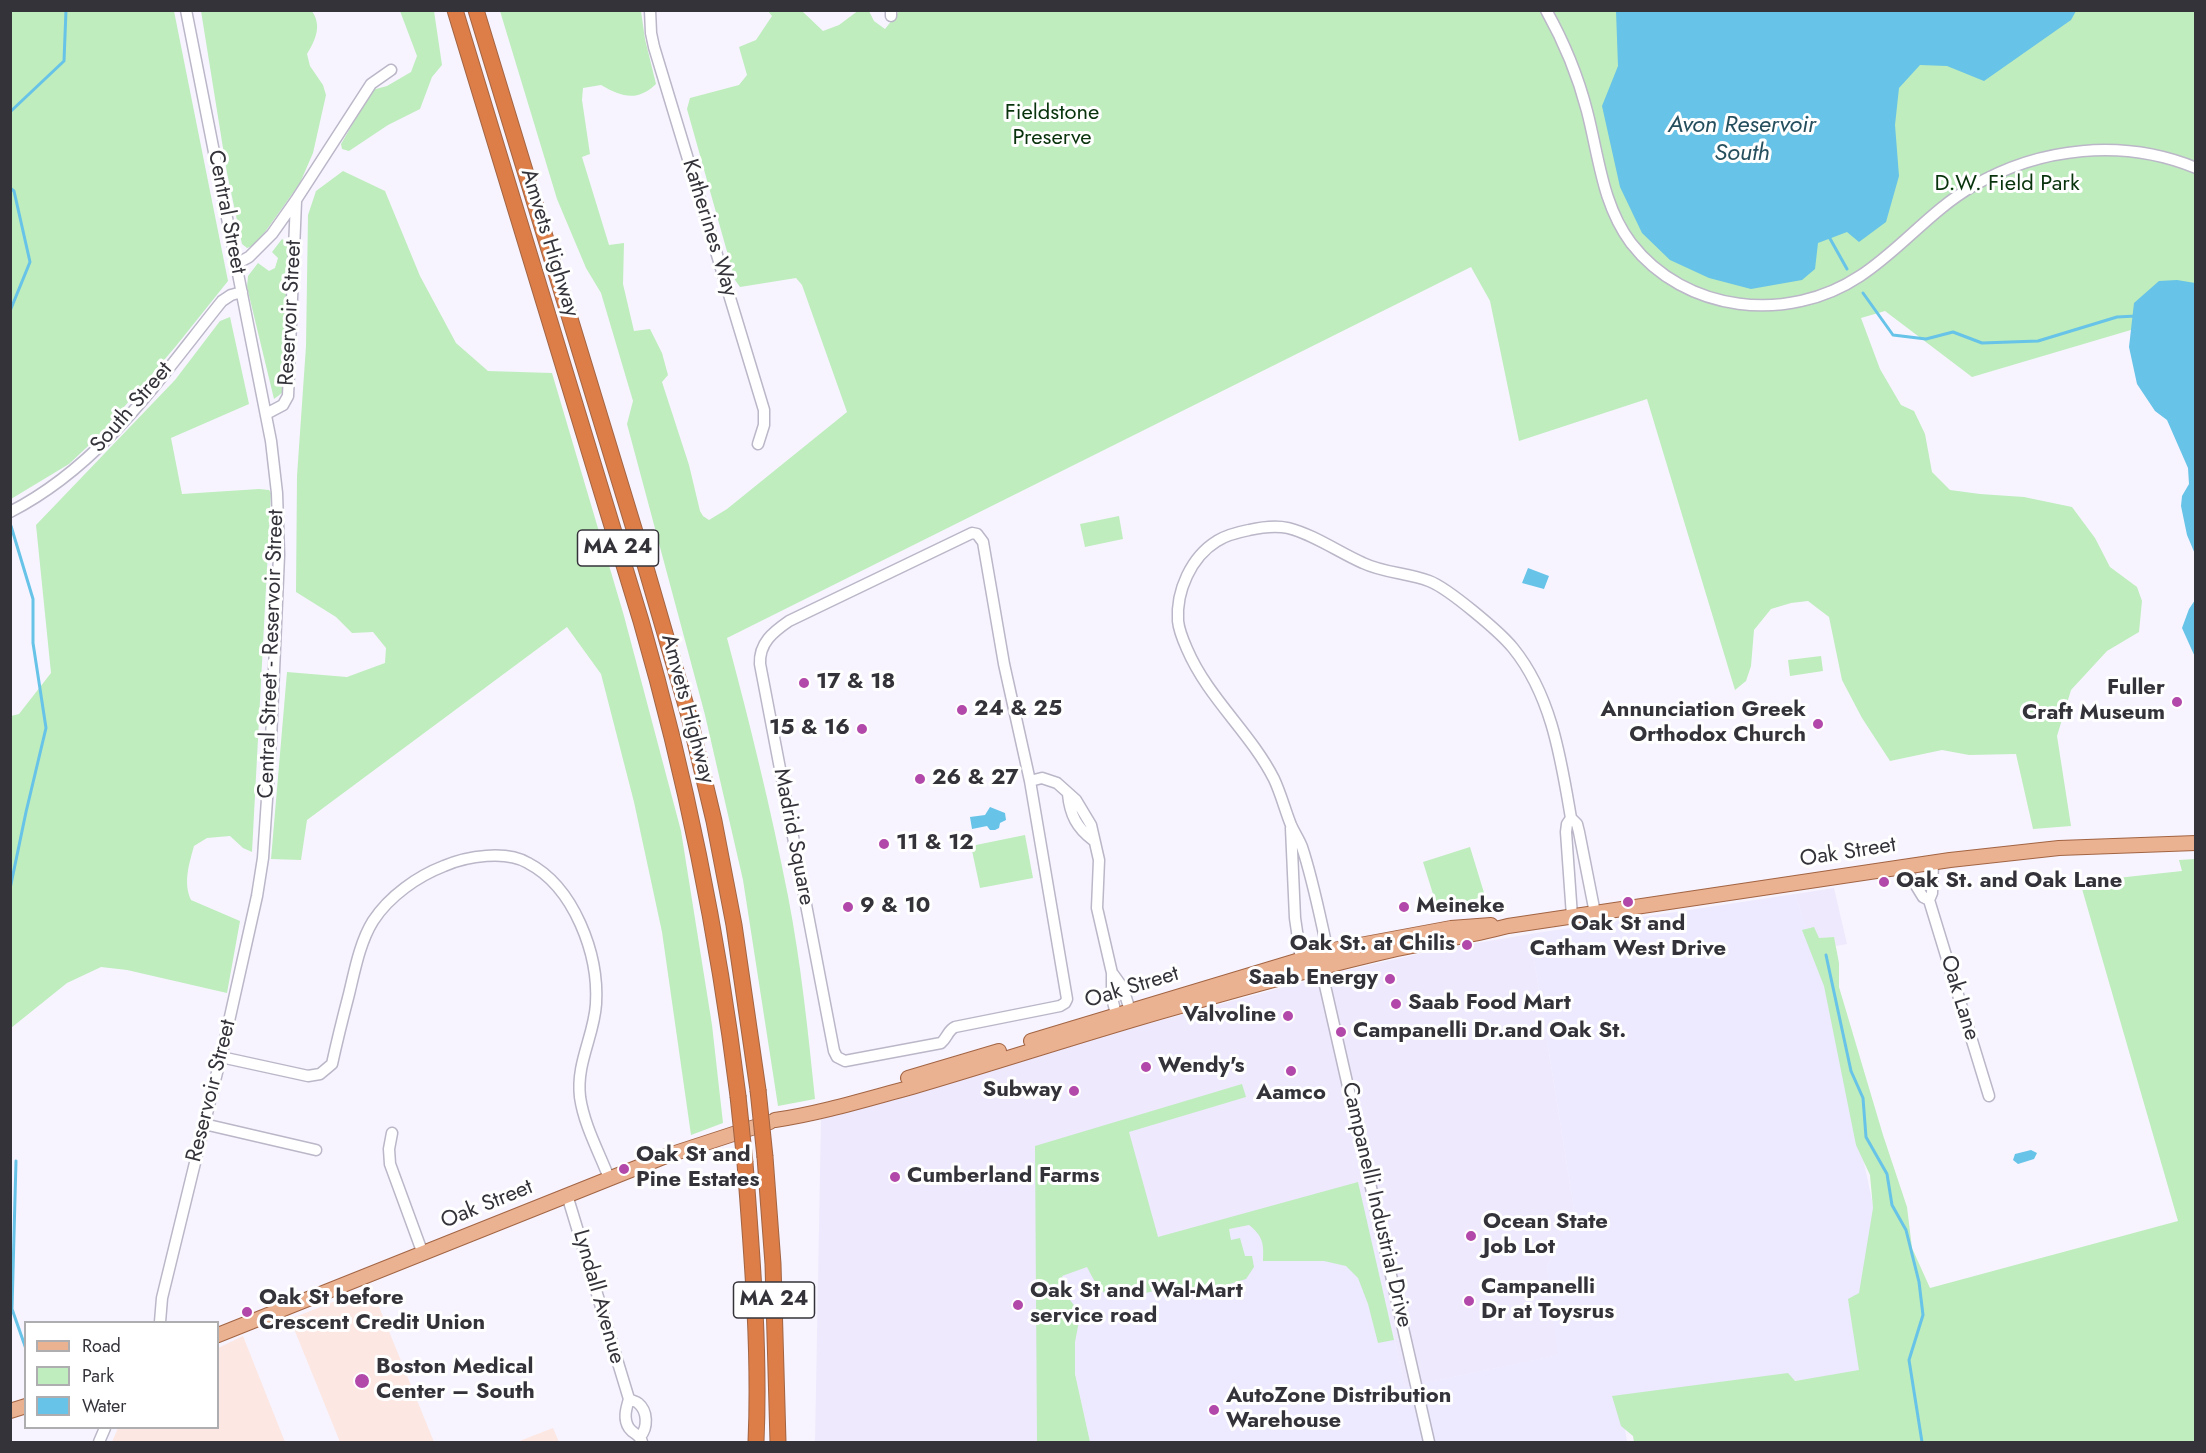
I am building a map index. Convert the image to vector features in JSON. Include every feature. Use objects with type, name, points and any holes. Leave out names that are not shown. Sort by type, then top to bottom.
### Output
[{"type":"highway","name":"Amvets Highway","points":[[455,10],[641,621],[692,816],[714,929],[738,1096],[745,1163],[753,1288],[756,1443]]},
{"type":"highway","name":"Amvets Highway","points":[[476,10],[646,568],[689,716],[714,821],[734,925],[758,1090],[765,1157],[772,1264],[778,1443]]},
{"type":"main road","name":"Oak Street","points":[[1124,1017],[1321,968],[1508,926],[1933,862],[2059,848],[2196,843]]},
{"type":"main road","name":"Oak Street","points":[[219,1335],[609,1178],[687,1148],[775,1120],[806,1115],[978,1068],[1301,959],[1461,927],[1508,926]]},
{"type":"street","name":"Central Street","points":[[186,10],[266,414]]},
{"type":"street","name":"Katherines Way","points":[[650,10],[654,47],[764,410],[764,425],[758,444]]},
{"type":"street","points":[[1546,10],[1581,90],[1603,186],[1620,226],[1642,255],[1666,276],[1693,291],[1724,303],[1750,306],[1774,305],[1807,299],[1833,290],[1857,278],[1880,262],[1956,197],[1996,175],[2030,162],[2080,151],[2111,150],[2146,154],[2196,168]]},
{"type":"street","points":[[236,264],[249,257],[272,234],[371,84],[391,70]]},
{"type":"street","name":"Reservoir Street","points":[[266,414],[283,405],[288,396],[296,200]]},
{"type":"street","points":[[272,234],[286,234],[293,241],[295,248]]},
{"type":"street","name":"South Street","points":[[10,512],[50,489],[93,454],[129,417],[222,301],[242,292]]},
{"type":"street","name":"Central Street - Reservoir Street","points":[[263,858],[279,555],[277,492],[266,414]]},
{"type":"street","points":[[1291,825],[1294,918],[1301,959],[1321,968],[1328,952],[1301,846],[1273,777],[1208,688],[1190,656],[1180,634],[1178,622],[1180,596],[1185,580],[1193,565],[1204,552],[1217,540],[1238,532],[1271,526],[1289,528],[1307,535],[1372,567],[1429,581],[1456,599],[1507,641],[1526,666],[1552,727],[1560,754],[1571,818],[1577,824],[1580,832],[1595,913]]},
{"type":"street","name":"Madrid Square","points":[[967,534],[977,534],[983,542],[1004,664],[1030,781],[1067,992],[1065,1003],[1052,1008],[955,1027],[941,1043],[850,1061],[840,1060],[834,1051],[760,664],[761,651],[766,640],[772,632],[789,621],[967,534]]},
{"type":"street","points":[[1030,781],[1042,778],[1064,788],[1082,808],[1091,825],[1099,860],[1097,908],[1112,973],[1123,988],[1124,1017]]},
{"type":"street","points":[[1571,818],[1566,832],[1572,916]]},
{"type":"street","points":[[221,1057],[308,1076],[325,1072],[332,1064],[364,940],[373,921],[384,907],[414,882],[447,864],[473,857],[496,855],[527,862],[543,873],[564,895],[579,920],[592,958],[596,1004],[579,1073],[580,1098],[588,1126],[609,1178]]},
{"type":"street","name":"Reservoir Street","points":[[160,1321],[162,1298],[221,1057],[257,896],[263,858]]},
{"type":"street","name":"Oak Lane","points":[[1933,862],[1932,893],[1929,900],[1989,1096]]},
{"type":"street","name":"Oak Lane","points":[[1904,866],[1923,897],[1929,900]]},
{"type":"street","name":"Campanelli Industrial Drive","points":[[1321,968],[1429,1443]]},
{"type":"street","points":[[204,1124],[316,1150]]},
{"type":"street","points":[[392,1133],[389,1149],[390,1164],[423,1254]]},
{"type":"street","name":"Lyndall Avenue","points":[[567,1195],[629,1400],[625,1415],[629,1428],[641,1440],[646,1423],[643,1411],[639,1404],[629,1400]]},
{"type":"street","points":[[99,1443],[105,1429]]},
{"type":"shaded area","points":[[1834,888],[1847,944],[1836,946],[1833,937],[1810,939],[1795,894]]},
{"type":"shaded area","points":[[1795,894],[1826,986],[1876,1219],[1864,1372],[1621,1403],[1627,1442],[1090,1442],[1053,1274],[1364,1199],[1405,1387],[1558,1355],[1547,1267],[1574,1209],[1530,934]]},
{"type":"shaded area","points":[[1530,934],[1574,1209],[1547,1267],[1559,1355],[1405,1387],[1364,1199],[1053,1274],[1090,1442],[815,1442],[821,1119],[1140,1026],[1347,970],[1436,950]]},
{"type":"shaded area","name":"Boston Medical Center – South","points":[[371,1287],[434,1442],[340,1442],[290,1319]]},
{"type":"shaded area","points":[[243,1336],[285,1442],[112,1442],[118,1429],[219,1429],[219,1348]]},
{"type":"shaded area","name":"Boston Medical Center – South","points":[[553,1428],[559,1442],[517,1442]]},
{"type":"green space","points":[[11,10],[174,11],[228,281],[101,434],[69,464],[11,499]]},
{"type":"green space","points":[[311,10],[317,21],[317,33],[307,54],[310,66],[323,85],[326,95],[313,153],[300,183],[265,232],[253,246],[247,248],[242,244],[227,173],[201,11]]},
{"type":"green space","points":[[859,10],[869,11],[874,21],[885,29],[900,10],[2195,11],[2195,311],[1972,377],[1885,311],[1861,318],[1880,369],[1901,405],[1914,411],[1925,434],[1932,472],[1950,490],[2024,497],[2072,507],[2095,538],[2110,567],[2137,587],[2142,601],[2139,632],[2107,651],[2071,690],[2057,736],[2071,826],[2033,829],[2016,754],[1969,755],[1942,750],[1890,761],[1862,718],[1842,680],[1829,617],[1808,601],[1771,609],[1754,630],[1751,666],[1746,681],[1735,690],[1647,399],[1519,441],[1490,301],[1471,267],[727,638],[760,767],[788,896],[810,1048],[815,1099],[778,1106],[743,880],[705,715],[627,424],[633,401],[601,293],[586,268],[557,199],[500,11],[641,11],[656,84],[649,90],[629,96],[601,85],[583,88],[582,100],[590,154],[582,157],[609,245],[624,243],[623,284],[634,331],[650,329],[662,353],[668,375],[662,382],[689,465],[700,511],[709,520],[727,509],[847,412],[802,285],[796,278],[740,287],[735,280],[687,109],[690,98],[739,85],[747,75],[739,47],[756,40],[772,16],[768,11],[802,11],[823,31],[839,25]]},
{"type":"green space","points":[[400,11],[434,11],[442,65],[432,77],[420,109],[388,125],[349,151],[342,149],[341,144],[372,90],[387,86],[411,72],[417,56]]},
{"type":"green space","points":[[343,171],[385,191],[420,276],[456,343],[488,371],[552,373],[624,616],[681,831],[712,1025],[723,1123],[691,1135],[662,932],[634,802],[601,674],[567,627],[307,820],[301,860],[271,859],[287,672],[347,677],[385,663],[386,648],[373,632],[352,633],[336,617],[296,592],[297,476],[306,346],[308,215],[316,191]]},
{"type":"green space","points":[[282,239],[287,242],[289,248],[282,393],[274,399],[247,287],[248,276],[258,263],[269,271],[275,268],[278,258],[272,252]]},
{"type":"green space","points":[[230,317],[249,404],[171,438],[182,494],[259,489],[269,490],[271,493],[252,852],[243,848],[230,836],[207,838],[194,846],[188,873],[187,887],[191,900],[240,921],[227,993],[127,970],[101,967],[67,983],[11,1028],[11,716],[19,714],[51,673],[36,525],[175,380],[220,321]]},
{"type":"green space","points":[[1119,516],[1123,539],[1085,547],[1080,524]]},
{"type":"green space","points":[[1821,656],[1823,671],[1790,676],[1788,660]]},
{"type":"green space","points":[[1025,835],[1033,878],[980,888],[971,846]]},
{"type":"green space","points":[[1470,847],[1485,896],[1438,910],[1423,862]]},
{"type":"green space","points":[[2195,859],[2195,1442],[1634,1442],[1633,1436],[1621,1426],[1612,1396],[1788,1373],[1795,1381],[1859,1370],[1848,1299],[1859,1293],[1873,1208],[1870,1175],[1856,1145],[1824,986],[1802,930],[1814,927],[1819,938],[1834,937],[1839,963],[1839,987],[1907,1207],[1912,1248],[1930,1288],[2178,1221],[2080,882],[2182,871],[2179,860]]},
{"type":"green space","points":[[1242,1084],[1246,1097],[1129,1132],[1158,1237],[1358,1182],[1394,1340],[1378,1343],[1368,1304],[1358,1278],[1346,1266],[1324,1261],[1263,1261],[1262,1241],[1249,1225],[1229,1229],[1231,1240],[1240,1238],[1245,1256],[1252,1256],[1254,1267],[1246,1279],[1180,1299],[1168,1289],[1130,1298],[1113,1298],[1105,1294],[1096,1284],[1087,1267],[1062,1276],[1079,1321],[1075,1342],[1075,1374],[1090,1442],[1037,1442],[1035,1146]]},
{"type":"water","name":"Avon Reservoir South","points":[[1616,10],[2076,11],[2071,20],[1984,81],[1947,66],[1920,65],[1899,88],[1895,125],[1899,176],[1886,222],[1859,242],[1847,232],[1818,243],[1815,269],[1802,280],[1751,289],[1709,278],[1670,260],[1642,233],[1620,187],[1602,106],[1618,66]]},
{"type":"water","points":[[2177,280],[2195,283],[2195,554],[2187,535],[2181,506],[2182,496],[2189,484],[2188,468],[2167,420],[2155,411],[2137,384],[2129,347],[2134,303],[2159,281]]},
{"type":"water","points":[[1528,568],[1549,576],[1544,589],[1522,583]]},
{"type":"water","points":[[2195,600],[2195,657],[2182,628]]},
{"type":"water","points":[[990,807],[1005,813],[1006,820],[1000,823],[999,828],[995,830],[990,830],[987,826],[972,829],[970,817],[985,815]]},
{"type":"water","points":[[2031,1150],[2037,1153],[2034,1159],[2018,1164],[2013,1160],[2015,1154]]},
{"type":"waterway","points":[[10,112],[64,61],[66,10]]},
{"type":"waterway","points":[[10,188],[14,191],[30,262],[10,311]]},
{"type":"waterway","points":[[1828,235],[1847,269]]},
{"type":"waterway","points":[[1863,293],[1893,335],[1926,339],[1953,332],[1982,343],[2038,341],[2117,317],[2136,316]]},
{"type":"waterway","points":[[10,889],[46,728],[33,643],[33,599],[11,526]]},
{"type":"waterway","points":[[1826,955],[1851,1071],[1863,1098],[1866,1137],[1887,1174],[1892,1205],[1906,1230],[1919,1282],[1923,1315],[1909,1360],[1922,1442]]},
{"type":"waterway","points":[[16,1161],[12,1309],[24,1343]]},
{"type":"place","name":"17 & 18","points":[[804,683]]},
{"type":"place","name":"Fuller Craft Museum","points":[[2177,702]]},
{"type":"place","name":"24 & 25","points":[[962,710]]},
{"type":"place","name":"Annunciation Greek Orthodox Church","points":[[1818,724]]},
{"type":"place","name":"15 & 16","points":[[862,729]]},
{"type":"place","name":"26 & 27","points":[[920,779]]},
{"type":"place","name":"11 & 12","points":[[884,844]]},
{"type":"place","name":"Oak St. and Oak Lane","points":[[1884,882]]},
{"type":"place","name":"Oak St and Catham West Drive","points":[[1628,902]]},
{"type":"place","name":"9 & 10","points":[[848,907]]},
{"type":"place","name":"Meineke","points":[[1404,907]]},
{"type":"place","name":"Oak St. at Chilis","points":[[1467,945]]},
{"type":"place","name":"Saab Energy","points":[[1390,979]]},
{"type":"place","name":"Saab Food Mart","points":[[1396,1004]]},
{"type":"place","name":"Valvoline","points":[[1288,1016]]},
{"type":"place","name":"Campanelli Dr.and Oak St.","points":[[1341,1032]]},
{"type":"place","name":"Wendy's","points":[[1146,1067]]},
{"type":"place","name":"Aamco","points":[[1291,1071]]},
{"type":"place","name":"Subway","points":[[1074,1091]]},
{"type":"place","name":"Oak St and Pine Estates","points":[[624,1169]]},
{"type":"place","name":"Cumberland Farms","points":[[895,1177]]},
{"type":"place","name":"Ocean State Job Lot","points":[[1471,1236]]},
{"type":"place","name":"Campanelli Dr at Toysrus","points":[[1469,1301]]},
{"type":"place","name":"Oak St and Wal-Mart service road","points":[[1018,1305]]},
{"type":"place","name":"Oak St before Crescent Credit Union","points":[[247,1312]]},
{"type":"place","name":"Boston Medical Center – South","points":[[362,1381]]},
{"type":"place","name":"AutoZone Distribution Warehouse","points":[[1214,1410]]},
{"type":"park label","name":"Fieldstone Preserve","points":[[1052,126]]},
{"type":"park label","name":"D.W. Field Park","points":[[2007,185]]}]
